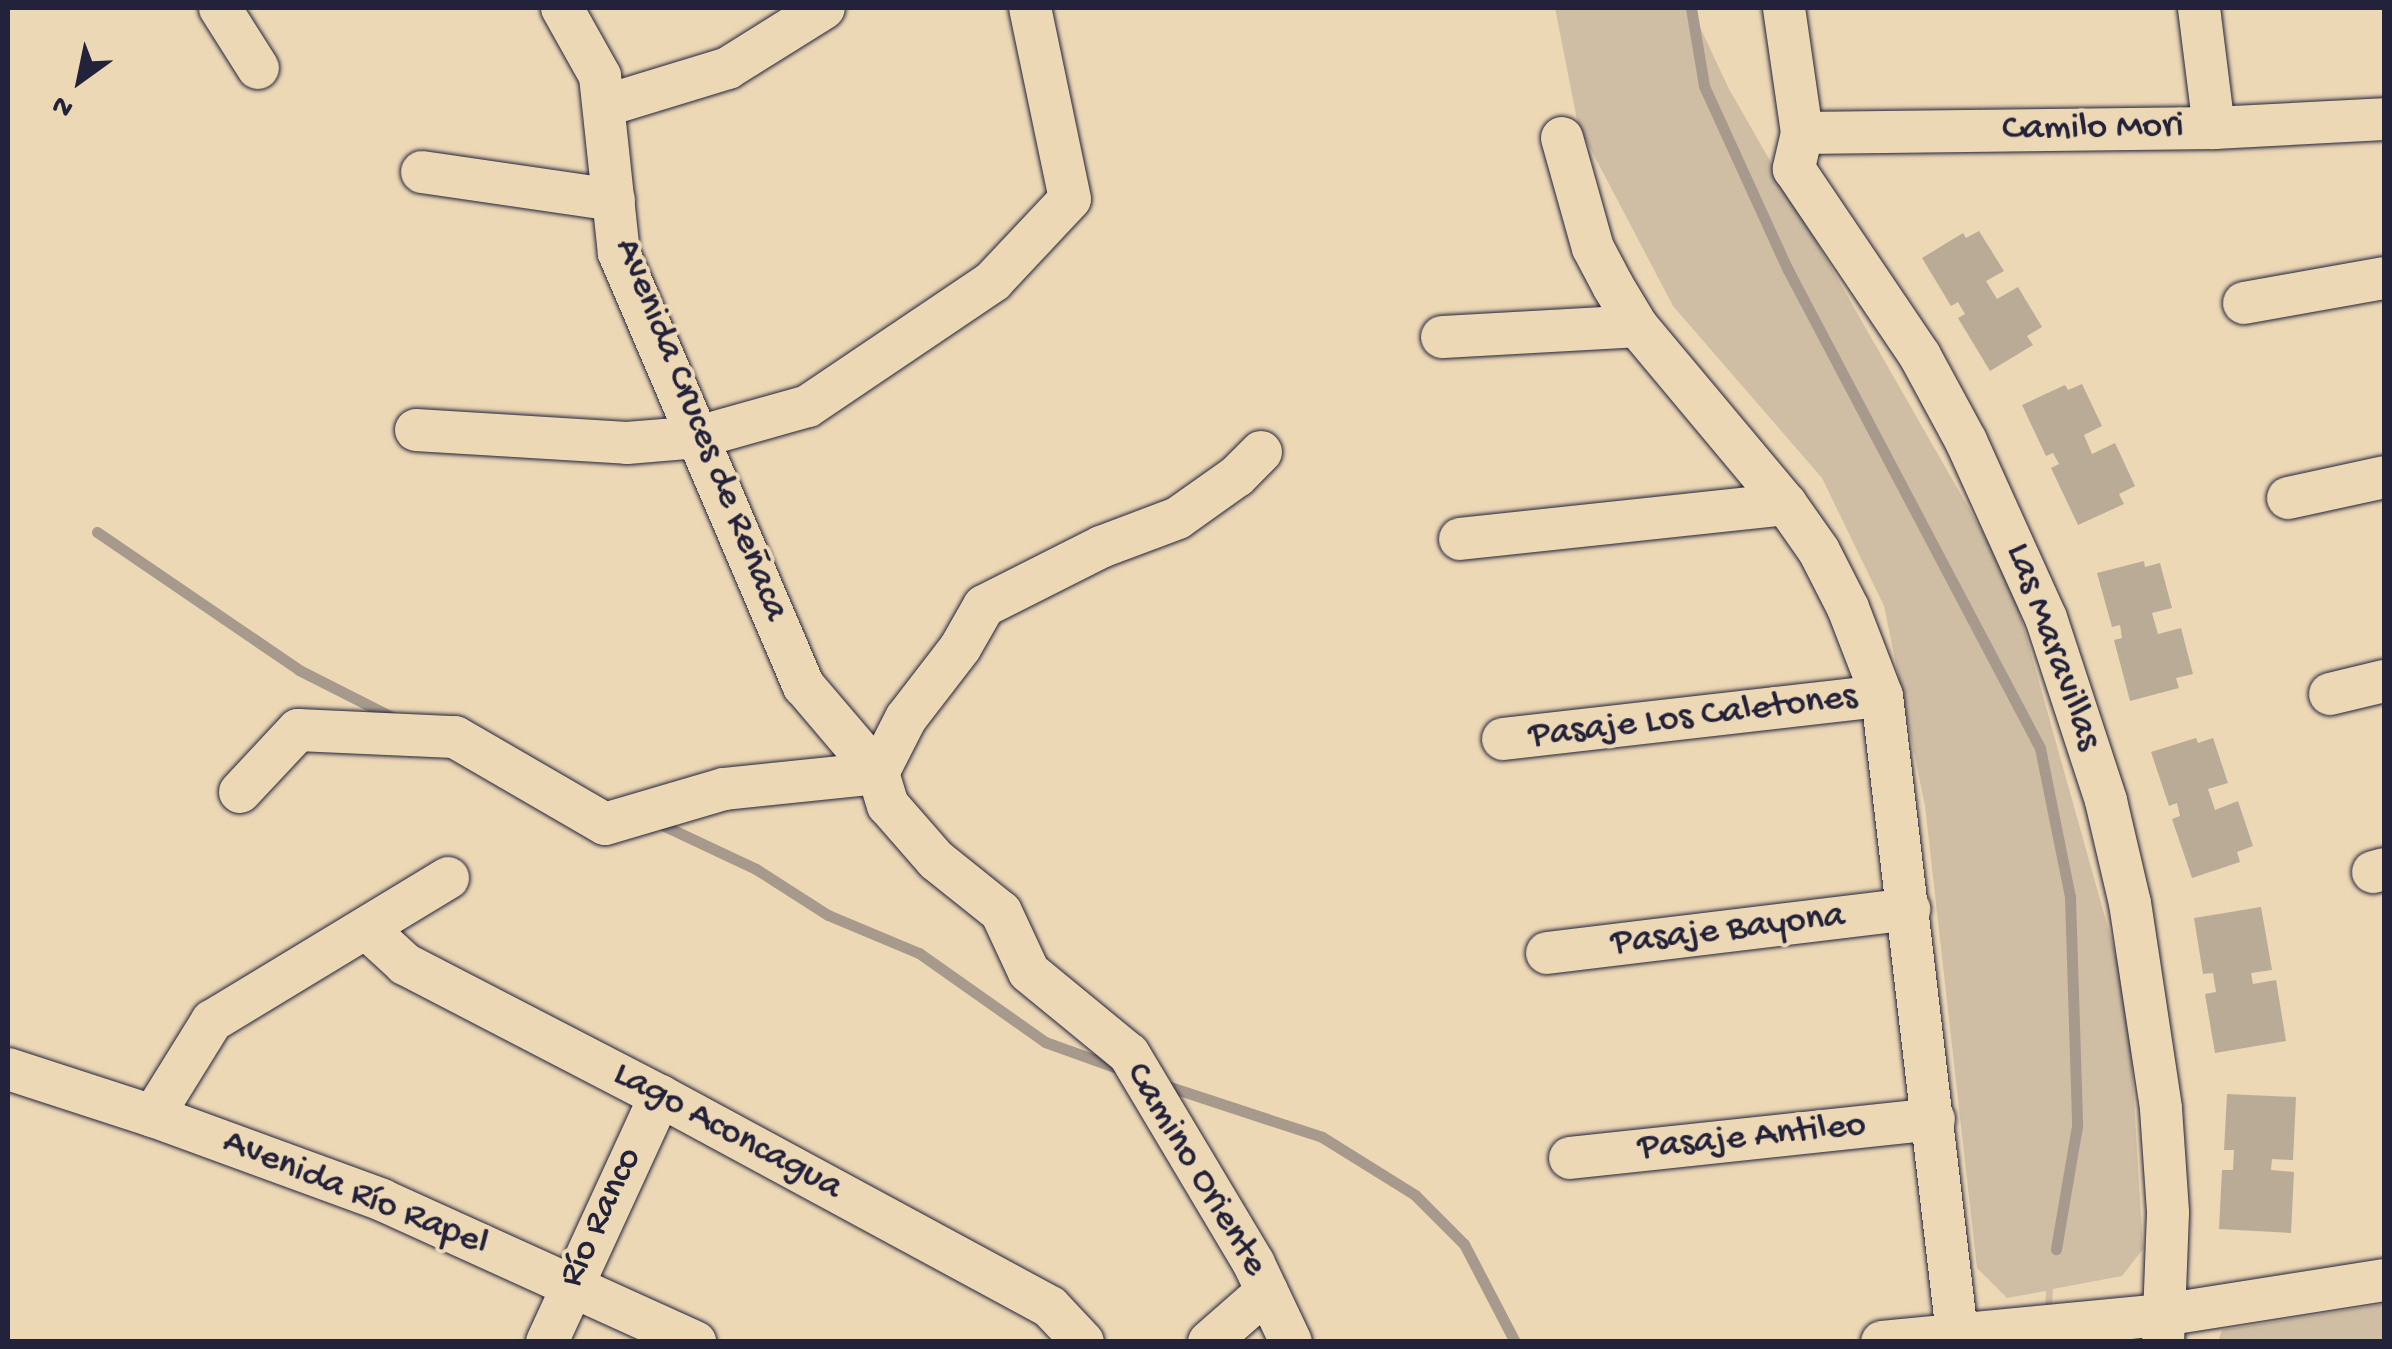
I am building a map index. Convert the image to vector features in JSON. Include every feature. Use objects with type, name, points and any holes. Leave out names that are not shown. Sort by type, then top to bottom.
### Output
[{"type":"street","points":[[220,8],[258,68]]},
{"type":"street","name":"Avenida Cruces de Reñaca","points":[[562,8],[600,76],[620,253],[804,686],[878,773]]},
{"type":"street","points":[[604,106],[728,68],[824,8]]},
{"type":"street","points":[[416,430],[626,443],[698,437],[808,406],[993,281],[1070,199],[1030,8]]},
{"type":"street","name":"Las Maravillas","points":[[1784,8],[1802,133],[1794,169],[1920,356],[1966,441],[2046,618],[2078,709],[2126,886],[2149,1005],[2168,1213],[2163,1328]]},
{"type":"street","points":[[2199,8],[2214,128]]},
{"type":"street","name":"Camilo Mori","points":[[1802,133],[2214,128],[2384,119]]},
{"type":"street","points":[[1562,138],[1593,248],[1638,326],[1786,504],[1848,608],[1882,696],[1958,1337]]},
{"type":"street","points":[[422,172],[614,200]]},
{"type":"street","points":[[2244,303],[2384,278]]},
{"type":"street","points":[[1442,336],[1638,326]]},
{"type":"street","points":[[240,792],[298,730],[455,737],[605,824],[724,789],[878,773],[906,718],[960,648],[984,606],[1101,548],[1178,518],[1237,476],[1261,452]]},
{"type":"street","points":[[2288,498],[2384,478]]},
{"type":"street","points":[[1460,540],[1786,504]]},
{"type":"street","points":[[2330,694],[2384,680]]},
{"type":"street","name":"Pasaje Los Caletones","points":[[1502,739],[1882,696]]},
{"type":"street","name":"Camino Oriente","points":[[878,773],[888,806],[936,860],[1001,912],[1029,972],[1129,1054],[1267,1291],[1291,1342]]},
{"type":"street","points":[[153,1116],[212,1020],[448,878]]},
{"type":"street","name":"Pasaje Bayona","points":[[1547,953],[1908,909]]},
{"type":"street","name":"Lago Aconcagua","points":[[366,929],[405,964],[660,1096],[1050,1307],[1084,1342]]},
{"type":"street","name":"Avenida Río Rapel","points":[[8,1069],[153,1116],[382,1200],[694,1342]]},
{"type":"street","name":"Río Ranco","points":[[547,1342],[570,1283],[660,1096]]},
{"type":"street","name":"Pasaje Antileo","points":[[1570,1158],[1934,1118]]},
{"type":"street","points":[[1882,1342],[2163,1328],[2384,1280]]},
{"type":"street","points":[[1210,1342],[1267,1291]]},
{"type":"shaded area","points":[[1555,8],[1691,8],[1729,89],[2011,582],[2128,999],[2143,1249],[2122,1276],[2053,1289],[2050,1341],[2043,1341],[2046,1291],[2007,1298],[1977,1268],[1925,806],[1884,606],[1822,478],[1673,306],[1578,125]]},
{"type":"shaded area","points":[[2384,1304],[2384,1341],[2218,1341],[2222,1330]]},
{"type":"building","points":[[1979,231],[2004,271],[1986,281],[1997,299],[2018,287],[2042,327],[2027,336],[2033,345],[1990,371],[1958,318],[1965,314],[1958,302],[1951,306],[1922,258],[1963,233],[1966,238]]},
{"type":"building","points":[[2082,384],[2102,426],[2084,435],[2092,454],[2115,443],[2135,486],[2119,494],[2124,504],[2078,525],[2051,468],[2059,464],[2053,453],[2046,456],[2022,405],[2065,385],[2068,390]]},
{"type":"building","points":[[2144,561],[2145,567],[2160,563],[2172,608],[2152,613],[2158,634],[2181,628],[2193,674],[2176,678],[2179,688],[2130,701],[2114,640],[2122,638],[2120,625],[2112,627],[2097,573]]},
{"type":"building","points":[[2196,738],[2198,743],[2213,738],[2228,783],[2208,789],[2215,810],[2238,801],[2253,846],[2237,852],[2240,862],[2192,878],[2172,819],[2180,816],[2177,803],[2169,806],[2151,752]]},
{"type":"building","points":[[2261,907],[2272,970],[2251,973],[2253,984],[2276,980],[2286,1041],[2215,1053],[2205,994],[2216,992],[2213,973],[2203,974],[2194,918]]},
{"type":"building","points":[[2227,1094],[2296,1097],[2293,1160],[2272,1159],[2271,1170],[2294,1172],[2291,1233],[2219,1229],[2222,1170],[2233,1170],[2234,1150],[2224,1150]]},
{"type":"waterway","points":[[1691,8],[1704,86],[1788,270],[2040,748],[2070,897],[2077,1126],[2056,1249]]},
{"type":"waterway","points":[[97,532],[299,670],[398,720]]},
{"type":"waterway","points":[[656,822],[756,869],[828,915],[919,953],[1045,1042],[1123,1070]]},
{"type":"waterway","points":[[1164,1085],[1322,1137],[1415,1195],[1464,1244],[1515,1342]]}]
